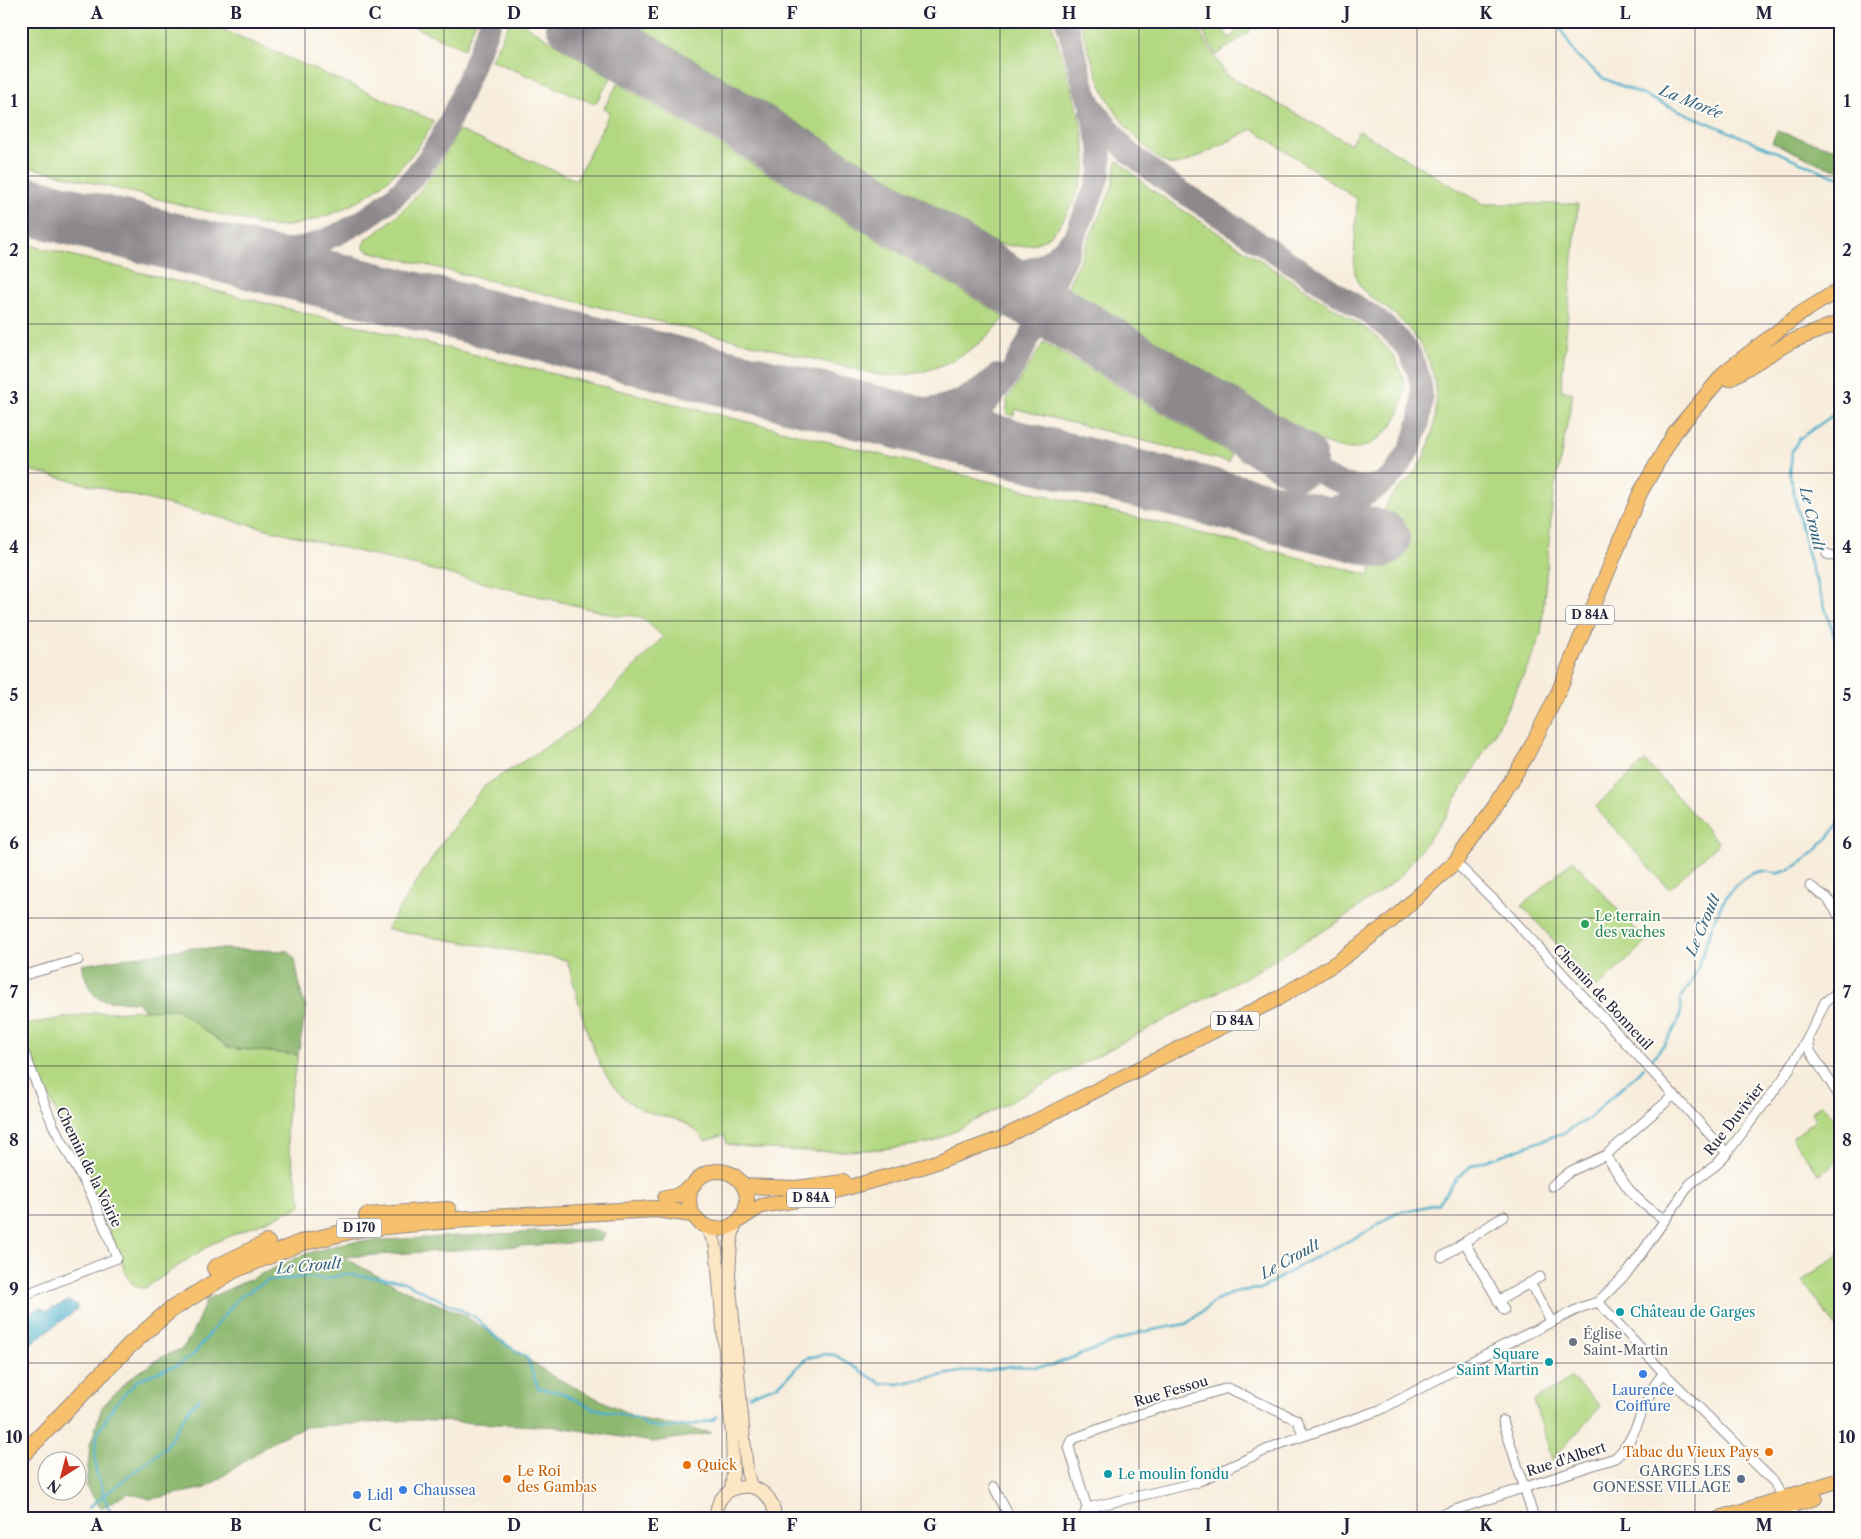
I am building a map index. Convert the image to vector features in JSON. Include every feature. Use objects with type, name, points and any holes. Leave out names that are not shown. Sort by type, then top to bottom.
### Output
[{"type":"highway","name":"D 170","points":[[21,1441],[112,1348],[162,1303],[228,1261],[285,1236],[322,1224],[381,1214],[664,1198]]},
{"type":"highway","name":"D 170","points":[[21,1456],[130,1345],[169,1311],[234,1270],[300,1243],[363,1228],[408,1223],[636,1210],[669,1210],[692,1214]]},
{"type":"main road","name":"D 84A","points":[[738,1222],[762,1206],[815,1197],[925,1166],[1002,1138],[1269,1003],[1339,961],[1391,921],[1455,862],[1512,780],[1552,706],[1647,479],[1675,432],[1727,370],[1800,314],[1840,289]]},
{"type":"main road","name":"D 84A","points":[[1699,403],[1732,376],[1769,354],[1808,333],[1840,322]]},
{"type":"main road","name":"D 84A","points":[[1427,888],[1480,827]]},
{"type":"main road","points":[[731,1490],[734,1472],[732,1434],[717,1257],[715,1243],[706,1227],[692,1214],[689,1195],[692,1186],[705,1174],[722,1171],[738,1179],[744,1186],[748,1203],[738,1222],[731,1242],[729,1276],[747,1470],[751,1487]]},
{"type":"main road","name":"D 84A","points":[[744,1186],[795,1188],[882,1177]]},
{"type":"main road","name":"D 170","points":[[664,1198],[676,1196],[692,1186]]},
{"type":"main road","points":[[706,1227],[721,1230],[738,1222]]},
{"type":"main road","points":[[1720,1518],[1789,1507],[1840,1480]]},
{"type":"main road","points":[[716,1518],[721,1499],[731,1490],[751,1487],[764,1492],[770,1498],[774,1506],[775,1518]]},
{"type":"main road","points":[[1752,1518],[1840,1490]]},
{"type":"street","points":[[1827,554],[1840,558]]},
{"type":"street","name":"Chemin de Bonneuil","points":[[1455,862],[1507,913],[1727,1153]]},
{"type":"street","points":[[1810,886],[1827,898],[1840,917]]},
{"type":"street","points":[[21,976],[78,960]]},
{"type":"street","name":"Rue Duvivier","points":[[1598,1302],[1630,1271],[1664,1219],[1690,1184],[1716,1165],[1727,1153],[1783,1079],[1808,1038],[1825,1002],[1840,990]]},
{"type":"street","points":[[1808,1038],[1810,1051],[1840,1098]]},
{"type":"street","name":"Chemin de la Voirie","points":[[21,1045],[53,1124],[92,1196],[117,1258],[34,1291],[21,1300]]},
{"type":"street","points":[[1552,1186],[1571,1170],[1606,1155],[1674,1095]]},
{"type":"street","points":[[1606,1155],[1640,1203],[1664,1219]]},
{"type":"street","points":[[1442,1257],[1465,1244],[1504,1216]]},
{"type":"street","points":[[1465,1244],[1504,1310]]},
{"type":"street","points":[[1498,1301],[1540,1277]]},
{"type":"street","points":[[1530,1283],[1552,1323]]},
{"type":"street","points":[[1083,1518],[1087,1508],[1195,1483],[1304,1435],[1380,1410],[1458,1368],[1598,1302],[1664,1373],[1772,1480],[1789,1507]]},
{"type":"street","name":"Rue d'Albert","points":[[1431,1518],[1615,1458],[1625,1449],[1632,1437],[1655,1382],[1664,1373]]},
{"type":"street","name":"Rue Fessou","points":[[1087,1508],[1069,1447],[1073,1439],[1137,1415],[1228,1388],[1297,1420],[1304,1435]]},
{"type":"street","points":[[1503,1421],[1534,1518]]},
{"type":"street","points":[[994,1488],[1010,1518]]},
{"type":"green space","points":[[21,21],[203,21],[434,121],[411,156],[397,171],[366,196],[329,215],[288,226],[267,226],[21,165]]},
{"type":"green space","points":[[401,21],[476,21],[464,49]]},
{"type":"green space","points":[[510,21],[520,22],[611,78],[595,104],[491,60]]},
{"type":"green space","points":[[630,21],[1051,21],[1081,127],[1086,161],[1084,175],[1069,211],[1062,222],[1046,238],[1025,246],[997,244]]},
{"type":"green space","points":[[1080,21],[1193,21],[1226,75],[1350,144],[1359,131],[1483,204],[1578,204],[1561,390],[1573,393],[1553,497],[1541,634],[1530,662],[1494,735],[1446,816],[1399,878],[1338,922],[1246,977],[934,1142],[857,1151],[804,1151],[727,1144],[724,1135],[705,1141],[688,1125],[642,1110],[618,1092],[597,1058],[589,1038],[567,960],[386,929],[444,840],[483,787],[580,725],[663,637],[639,617],[618,616],[21,468],[21,243],[1370,575],[1385,508],[1393,495],[1417,470],[1426,453],[1432,435],[1436,392],[1430,363],[1416,338],[1397,316],[1364,292],[1358,283],[1355,272],[1357,199],[1253,129],[1181,164],[1171,165],[1160,160],[1133,134],[1112,106],[1097,75]]},
{"type":"green space","points":[[1197,21],[1217,21],[1229,38],[1244,26],[1246,21],[1255,21],[1249,32],[1216,55]]},
{"type":"green space","points":[[618,83],[1005,317],[980,342],[949,362],[914,374],[897,376],[879,375],[368,251],[363,247],[365,240],[395,218],[408,205],[440,162],[458,130],[576,180],[610,112],[604,108]]},
{"type":"green space","points":[[1777,131],[1832,148],[1840,148],[1840,169],[1827,167],[1772,142]]},
{"type":"green space","points":[[1117,160],[1152,190],[1371,332],[1390,351],[1397,362],[1404,387],[1400,412],[1386,433],[1365,446],[1353,449],[1323,443],[1067,288],[1112,188]]},
{"type":"green space","points":[[1044,342],[1231,454],[1229,462],[1016,409],[1014,416],[1009,415],[1006,412],[1008,403],[1006,402]]},
{"type":"green space","points":[[1645,761],[1719,843],[1669,889],[1595,807]]},
{"type":"green space","name":"Le terrain des vaches","points":[[1573,860],[1647,942],[1597,988],[1522,906]]},
{"type":"green space","points":[[190,948],[288,951],[295,959],[306,1009],[298,1055],[229,1048],[176,1009],[145,1010],[136,1002],[112,1001],[98,998],[90,988],[81,965]]},
{"type":"green space","points":[[176,1008],[229,1048],[298,1055],[288,1107],[286,1132],[302,1206],[211,1244],[145,1288],[142,1288],[135,1286],[128,1278],[96,1199],[29,1054],[21,1032],[21,1025],[95,1013]]},
{"type":"green space","points":[[1823,1104],[1840,1127],[1840,1159],[1819,1175],[1792,1138],[1816,1120],[1811,1112]]},
{"type":"green space","points":[[590,1229],[605,1233],[601,1241],[343,1257],[400,1288],[464,1315],[554,1377],[637,1418],[712,1433],[653,1442],[559,1427],[414,1420],[304,1427],[275,1440],[206,1488],[151,1499],[128,1493],[101,1508],[88,1490],[88,1466],[90,1446],[102,1407],[130,1378],[162,1357],[183,1348],[207,1299],[305,1254],[349,1242]]},
{"type":"green space","points":[[1840,1253],[1840,1332],[1802,1281]]},
{"type":"green space","points":[[1571,1378],[1601,1406],[1552,1460],[1534,1401]]},
{"type":"water","points":[[68,1301],[77,1305],[77,1310],[21,1350],[21,1319],[40,1307],[47,1311]]},
{"type":"waterway","name":"La Morée","points":[[1556,21],[1576,55],[1603,78],[1831,175],[1840,176]]},
{"type":"waterway","name":"Le Croult","points":[[1840,410],[1799,439],[1792,451],[1790,475],[1808,557],[1840,653]]},
{"type":"waterway","name":"Le Croult","points":[[1840,747],[1840,769]]},
{"type":"waterway","name":"Le Croult","points":[[1650,1061],[1677,1024],[1681,1007],[1680,999],[1689,987],[1701,960],[1715,918],[1730,892],[1741,880],[1754,873],[1764,871],[1779,873],[1797,866],[1814,853],[1840,822]]},
{"type":"waterway","name":"Le Croult","points":[[749,1396],[779,1385],[807,1358],[825,1354],[835,1355],[880,1383],[897,1384],[965,1371],[991,1370],[1010,1366],[1037,1367],[1053,1365],[1141,1332],[1186,1324],[1218,1299],[1239,1291],[1261,1289],[1308,1261],[1370,1230],[1395,1213],[1438,1204],[1457,1178],[1471,1166],[1563,1133],[1588,1119],[1644,1067]]},
{"type":"waterway","name":"Le Croult","points":[[116,1518],[108,1507],[96,1471],[95,1448],[98,1433],[115,1404],[139,1379],[178,1365],[193,1355],[237,1299],[266,1281],[305,1277],[324,1279],[345,1274],[402,1281],[475,1317],[498,1339],[527,1358],[538,1388],[562,1393],[592,1408],[637,1418],[646,1425],[665,1428],[692,1425],[713,1420],[717,1416]]},
{"type":"waterway","points":[[88,1508],[165,1448],[190,1407],[200,1398]]},
{"type":"taxiway","points":[[191,245],[225,250],[284,251],[309,245],[333,236],[357,224],[379,209],[399,192],[417,172],[441,138],[457,106],[491,21]]},
{"type":"taxiway","points":[[1066,21],[1085,90],[1092,106],[1126,150],[1164,180],[1375,318],[1395,335],[1411,356],[1417,369],[1422,397],[1419,424],[1409,450],[1387,480],[1376,485],[1352,485],[1329,478],[1298,460]]},
{"type":"taxiway","points":[[920,425],[954,422],[977,412],[1007,377],[1026,345],[1100,175],[1101,152],[1091,112]]},
{"type":"taxiway","points":[[975,265],[1002,270],[1026,270],[1047,262],[1068,243]]},
{"type":"taxiway","points":[[871,413],[905,412],[938,407],[969,395],[997,375]]},
{"type":"taxiway","points":[[1263,510],[1310,510],[1340,505],[1354,501],[1381,485]]},
{"type":"runway","points":[[574,21],[1298,460]]},
{"type":"runway","points":[[21,204],[1381,539]]},
{"type":"place","name":"Le terrain des vaches","points":[[1585,924]]},
{"type":"place","name":"Château de Garges","points":[[1620,1312]]},
{"type":"place","name":"Église Saint-Martin","points":[[1573,1342]]},
{"type":"place","name":"Square Saint Martin","points":[[1549,1362]]},
{"type":"place","name":"Laurence Coiffure","points":[[1643,1374]]},
{"type":"place","name":"Tabac du Vieux Pays","points":[[1769,1452]]},
{"type":"place","name":"Quick","points":[[687,1465]]},
{"type":"place","name":"Le moulin fondu","points":[[1108,1474]]},
{"type":"place","name":"Le Roi des Gambas","points":[[507,1479]]},
{"type":"place","name":"GARGES LES GONESSE VILLAGE","points":[[1741,1479]]},
{"type":"place","name":"Chaussea","points":[[403,1490]]},
{"type":"place","name":"Lidl","points":[[357,1495]]}]
